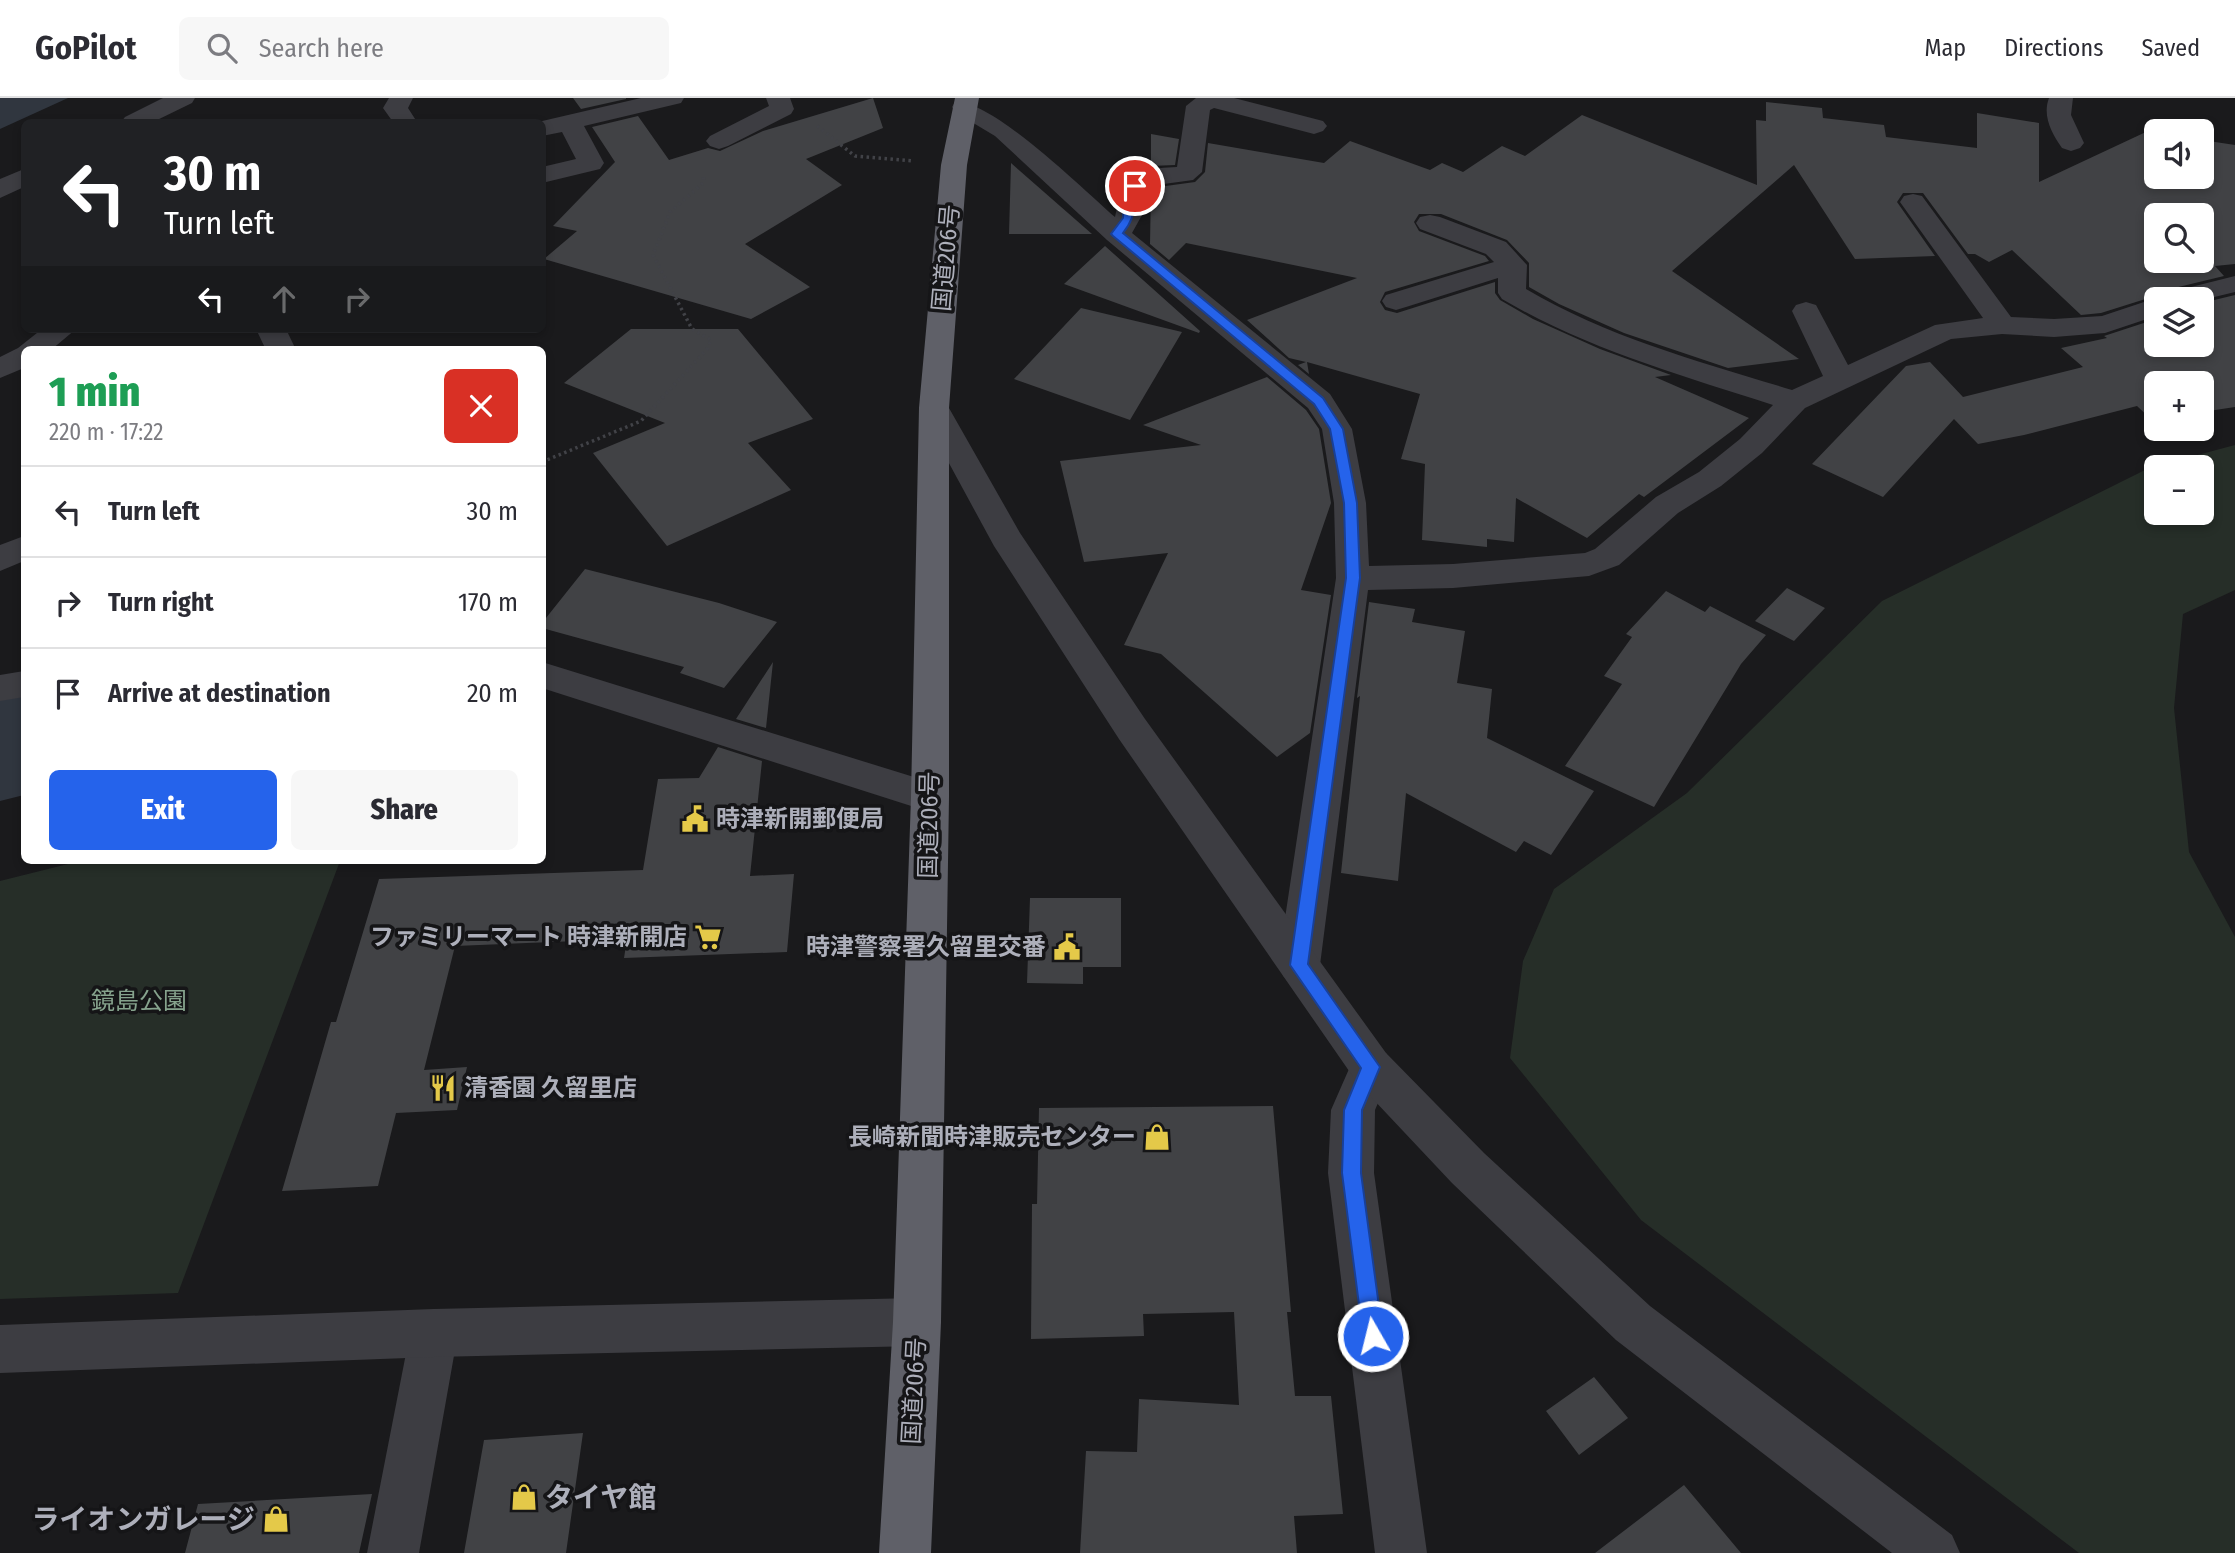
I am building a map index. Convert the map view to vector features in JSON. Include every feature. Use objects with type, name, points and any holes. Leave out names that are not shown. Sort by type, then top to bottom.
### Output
[{"type":"highway","name":"国道206号","points":[[905,1553],[917,1322],[930,797],[934,408],[954,165],[965,102]]},
{"type":"street","points":[[140,119],[183,98]]},
{"type":"street","points":[[401,98],[395,108],[403,119]]},
{"type":"street","points":[[546,128],[672,98]]},
{"type":"street","points":[[2061,98],[2057,106],[2058,116],[2071,142]]},
{"type":"street","points":[[1117,234],[1128,219],[1129,197],[1140,180],[1147,177],[1180,177],[1189,172],[1198,106],[1212,100],[1314,126]]},
{"type":"street","points":[[965,102],[1004,131],[1117,234],[1319,401],[1337,429],[1350,503],[1353,578],[1299,965]]},
{"type":"street","points":[[719,141],[780,104]]},
{"type":"street","points":[[546,175],[596,170],[570,123]]},
{"type":"street","points":[[0,190],[21,179]]},
{"type":"street","points":[[1913,202],[2002,325]]},
{"type":"street","points":[[1430,223],[1496,248],[1513,265],[1512,293],[1536,309],[1604,338],[1794,401]]},
{"type":"street","points":[[1396,301],[1513,265]]},
{"type":"street","points":[[2214,288],[2235,284]]},
{"type":"street","points":[[1806,311],[1840,379]]},
{"type":"street","points":[[1353,578],[1453,576],[1589,564],[1607,557],[1667,505],[1710,479],[1751,446],[1794,401],[1945,331],[2002,325],[2054,328],[2105,324],[2144,311]]},
{"type":"street","points":[[38,346],[55,333]]},
{"type":"street","points":[[0,369],[21,358]]},
{"type":"street","points":[[934,408],[1006,538],[1132,729],[1371,1067],[1468,1168],[1633,1322],[1934,1553]]},
{"type":"street","points":[[0,559],[21,548]]},
{"type":"street","points":[[546,676],[930,797]]},
{"type":"street","points":[[0,688],[21,684]]},
{"type":"street","points":[[1371,1067],[1353,1110],[1352,1173],[1401,1553]]},
{"type":"street","points":[[0,1349],[434,1333],[917,1322]]},
{"type":"street","points":[[393,1553],[434,1333]]},
{"type":"path","points":[[780,104],[801,113],[855,156],[954,165]]},
{"type":"path","points":[[546,460],[641,421],[708,348],[711,340],[692,329],[653,255],[670,212],[703,183],[706,160],[719,141]]},
{"type":"green space","points":[[2235,445],[2235,590],[2183,614],[2174,708],[2189,852],[2235,937],[2235,1553],[2079,1553],[1641,1220],[1510,1058],[1523,961],[1554,889],[1687,793],[1882,601],[2144,470],[2144,525],[2214,525],[2214,455],[2198,455]]},
{"type":"green space","name":"鏡島公園","points":[[68,864],[339,864],[178,1293],[0,1299],[0,881]]},
{"type":"shaded area","points":[[0,98],[68,98],[21,119],[0,129]]},
{"type":"shaded area","points":[[21,693],[21,796],[0,801],[0,696]]},
{"type":"building","points":[[573,98],[626,98],[626,99],[581,109]]},
{"type":"building","points":[[873,98],[883,128],[806,159],[842,185],[745,244],[810,287],[751,319],[546,260],[577,231],[553,226],[615,162],[592,127],[638,116],[669,160],[708,148],[720,151],[763,131]]},
{"type":"building","points":[[1766,102],[1822,108],[1823,118],[1884,125],[1886,137],[1977,148],[1977,113],[2039,123],[2039,182],[2144,133],[2144,189],[2214,189],[2214,142],[2235,145],[2235,264],[2215,266],[2224,276],[2178,287],[2144,287],[2144,299],[2101,313],[2081,315],[2012,250],[1989,262],[1975,254],[1968,254],[1923,193],[1903,193],[1897,202],[1935,256],[1855,259],[1794,165],[1672,271],[1799,359],[1728,368],[1624,333],[1559,304],[1529,287],[1529,263],[1507,240],[1441,214],[1419,214],[1414,222],[1419,231],[1485,256],[1489,261],[1385,292],[1380,302],[1385,310],[1397,313],[1495,282],[1495,293],[1500,300],[1533,319],[1600,349],[1671,375],[1655,377],[1749,418],[1644,497],[1639,494],[1587,538],[1516,498],[1514,542],[1487,539],[1487,547],[1422,540],[1425,464],[1401,459],[1420,394],[1307,362],[1309,374],[1298,365],[1306,362],[1289,358],[1247,320],[1357,278],[1186,243],[1169,260],[1150,244],[1151,188],[1195,182],[1205,172],[1208,143],[1324,163],[1350,141],[1430,170],[1442,163],[1463,172],[1502,146],[1525,156],[1582,115],[1757,185],[1756,120],[1766,121]]},
{"type":"building","points":[[1151,134],[1179,139],[1175,165],[1151,166]]},
{"type":"building","points":[[1011,163],[1092,234],[1009,234]]},
{"type":"building","points":[[1105,246],[1200,331],[1199,333],[1064,284]]},
{"type":"building","points":[[2235,295],[2235,407],[2214,410],[2214,371],[2144,371],[2144,413],[2137,406],[1978,444],[1954,419],[1883,497],[1812,464],[1906,366],[1930,362],[1963,397],[2083,367],[2061,348],[2107,338],[2104,336],[2144,323],[2144,357],[2214,357],[2214,300]]},
{"type":"building","points":[[1081,308],[1182,332],[1130,420],[1014,379]]},
{"type":"building","points":[[631,329],[738,329],[813,419],[748,443],[791,490],[667,546],[593,453],[665,423],[564,383]]},
{"type":"building","points":[[1267,377],[1306,410],[1319,429],[1331,503],[1301,590],[1331,595],[1310,733],[1277,757],[1161,654],[1124,645],[1168,553],[1084,562],[1060,461],[1201,445],[1143,425]]},
{"type":"building","points":[[585,569],[719,603],[777,622],[724,688],[680,673],[684,667],[546,629],[546,618]]},
{"type":"building","points":[[1787,588],[1825,608],[1794,641],[1755,621]]},
{"type":"building","points":[[1666,591],[1705,612],[1710,606],[1766,635],[1741,664],[1654,807],[1565,766],[1622,684],[1604,676],[1632,637],[1626,634]]},
{"type":"building","points":[[1369,602],[1415,609],[1412,622],[1465,631],[1457,683],[1492,689],[1487,738],[1594,791],[1551,855],[1524,841],[1516,852],[1406,793],[1398,881],[1341,873]]},
{"type":"building","points":[[773,662],[766,728],[736,719]]},
{"type":"building","points":[[718,747],[762,761],[750,876],[794,874],[787,952],[624,958],[627,939],[455,946],[424,1070],[467,1067],[457,1110],[396,1113],[378,1186],[282,1191],[331,1022],[336,1022],[379,879],[643,870],[658,779],[699,778]]},
{"type":"building","points":[[1030,898],[1121,898],[1121,967],[1083,967],[1083,984],[1027,983]]},
{"type":"building","points":[[1273,1106],[1291,1312],[1287,1312],[1295,1396],[1331,1396],[1343,1514],[1294,1516],[1297,1553],[1080,1553],[1086,1451],[1137,1452],[1139,1399],[1239,1405],[1234,1312],[1143,1314],[1144,1336],[1031,1339],[1032,1204],[1037,1204],[1039,1108]]},
{"type":"building","points":[[1594,1377],[1628,1418],[1579,1455],[1546,1411]]},
{"type":"building","name":"タイヤ館","points":[[583,1433],[566,1553],[464,1553],[484,1440]]},
{"type":"building","points":[[1684,1485],[1741,1553],[1595,1553]]},
{"type":"building","points":[[372,1494],[359,1553],[185,1553],[198,1504]]},
{"type":"place","name":"時津新開郵便局","points":[[695,819]]},
{"type":"place","name":"ファミリーマート 時津新開店","points":[[708,937]]},
{"type":"place","name":"時津警察署久留里交番","points":[[1067,947]]},
{"type":"place","name":"清香園 久留里店","points":[[443,1088]]},
{"type":"place","name":"長崎新聞時津販売センター","points":[[1157,1137]]},
{"type":"place","name":"タイヤ館","points":[[524,1497]]},
{"type":"place","name":"ライオンガレージ","points":[[276,1519]]},
{"type":"route","points":[[1135,186],[1129,197],[1128,219],[1117,234],[1245,337],[1319,401],[1337,429],[1350,503],[1353,578],[1299,965],[1371,1067],[1353,1110],[1352,1173],[1373,1336]]}]
